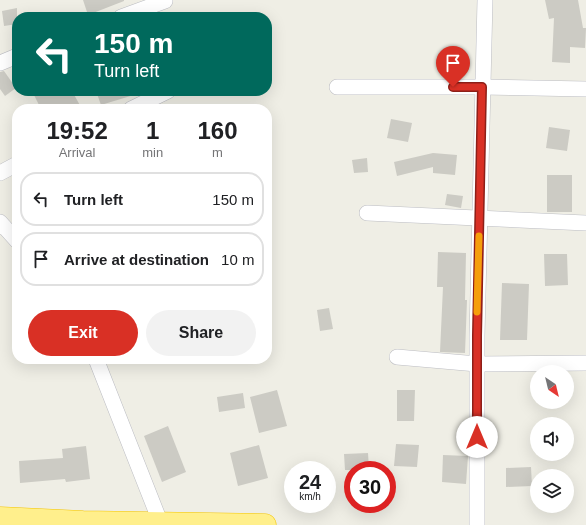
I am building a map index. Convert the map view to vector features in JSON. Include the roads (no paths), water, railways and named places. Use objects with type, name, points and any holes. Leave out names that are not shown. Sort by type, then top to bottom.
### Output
[{"type":"highway","points":[[0,518],[83,524],[265,525]]},
{"type":"street","points":[[477,525],[476,364],[485,0]]},
{"type":"street","points":[[135,12],[165,1]]},
{"type":"street","points":[[0,63],[12,58]]},
{"type":"street","points":[[337,87],[586,89]]},
{"type":"street","points":[[141,104],[158,96]]},
{"type":"street","points":[[0,173],[12,167]]},
{"type":"street","points":[[367,213],[586,223]]},
{"type":"street","points":[[0,222],[12,235]]},
{"type":"street","points":[[397,357],[476,364],[586,363]]},
{"type":"street","points":[[98,364],[161,524]]}]
